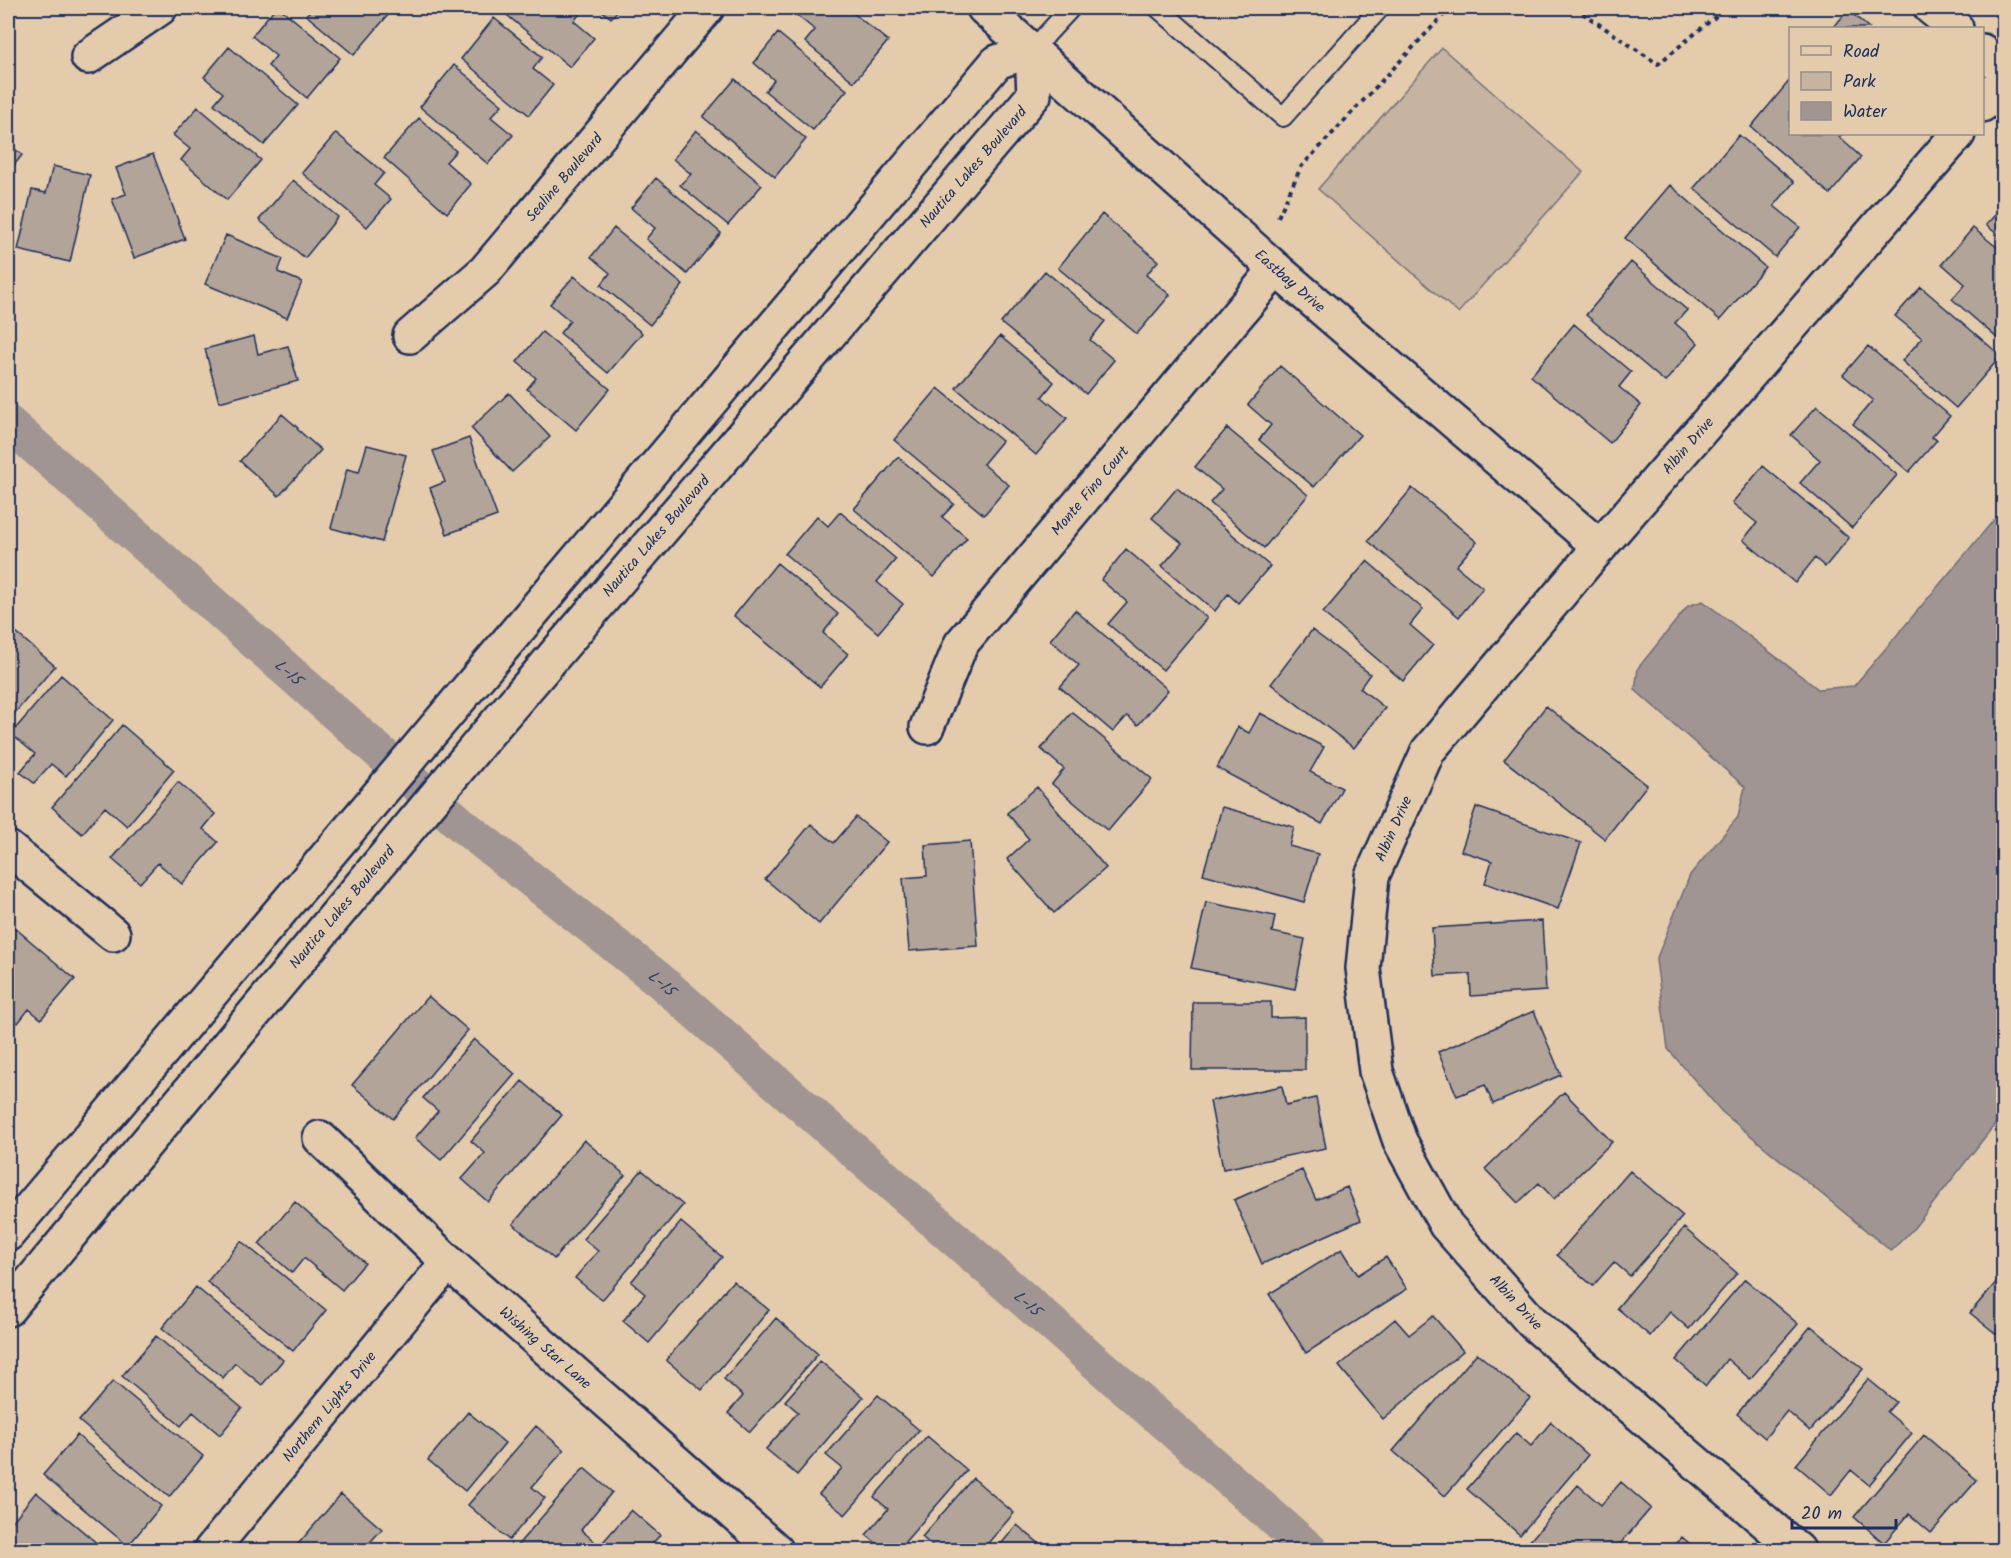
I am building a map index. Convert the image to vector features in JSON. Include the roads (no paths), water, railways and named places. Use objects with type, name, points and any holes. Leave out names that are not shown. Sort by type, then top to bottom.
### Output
[{"type":"street","points":[[88,57],[160,8]]},
{"type":"street","name":"Sealine Boulevard","points":[[410,336],[485,271],[707,8]]},
{"type":"street","name":"Eastbay Drive","points":[[984,8],[1276,269],[1600,547]]},
{"type":"street","points":[[1931,8],[1955,27]]},
{"type":"street","points":[[8,1234],[997,62],[1032,50]]},
{"type":"street","name":"Nautica Lakes Boulevard","points":[[8,1309],[488,733],[1034,95],[1032,50]]},
{"type":"street","points":[[1984,52],[2004,69]]},
{"type":"street","points":[[1984,104],[2004,80]]},
{"type":"street","name":"Albin Drive","points":[[1798,1551],[1532,1322],[1446,1225],[1400,1141],[1376,1071],[1363,968],[1372,876],[1428,751],[1600,547],[1957,135]]},
{"type":"street","name":"Monte Fino Court","points":[[927,727],[961,644],[1276,269]]},
{"type":"street","points":[[8,848],[113,934]]},
{"type":"street","name":"Wishing Star Lane","points":[[320,1138],[448,1262],[776,1551]]},
{"type":"street","name":"Northern Lights Drive","points":[[211,1551],[448,1262]]},
{"type":"lane","points":[[1032,50],[1071,8]]},
{"type":"lane","points":[[1158,8],[1283,117],[1380,8]]},
{"type":"water","points":[[2003,509],[2003,1114],[1914,1228],[1891,1251],[1722,1112],[1668,1049],[1656,960],[1690,875],[1738,817],[1745,787],[1635,690],[1638,668],[1688,606],[1703,601],[1818,689],[1854,686]]},
{"type":"waterway","name":"L-15","points":[[8,423],[463,826],[658,979],[1310,1550]]}]
